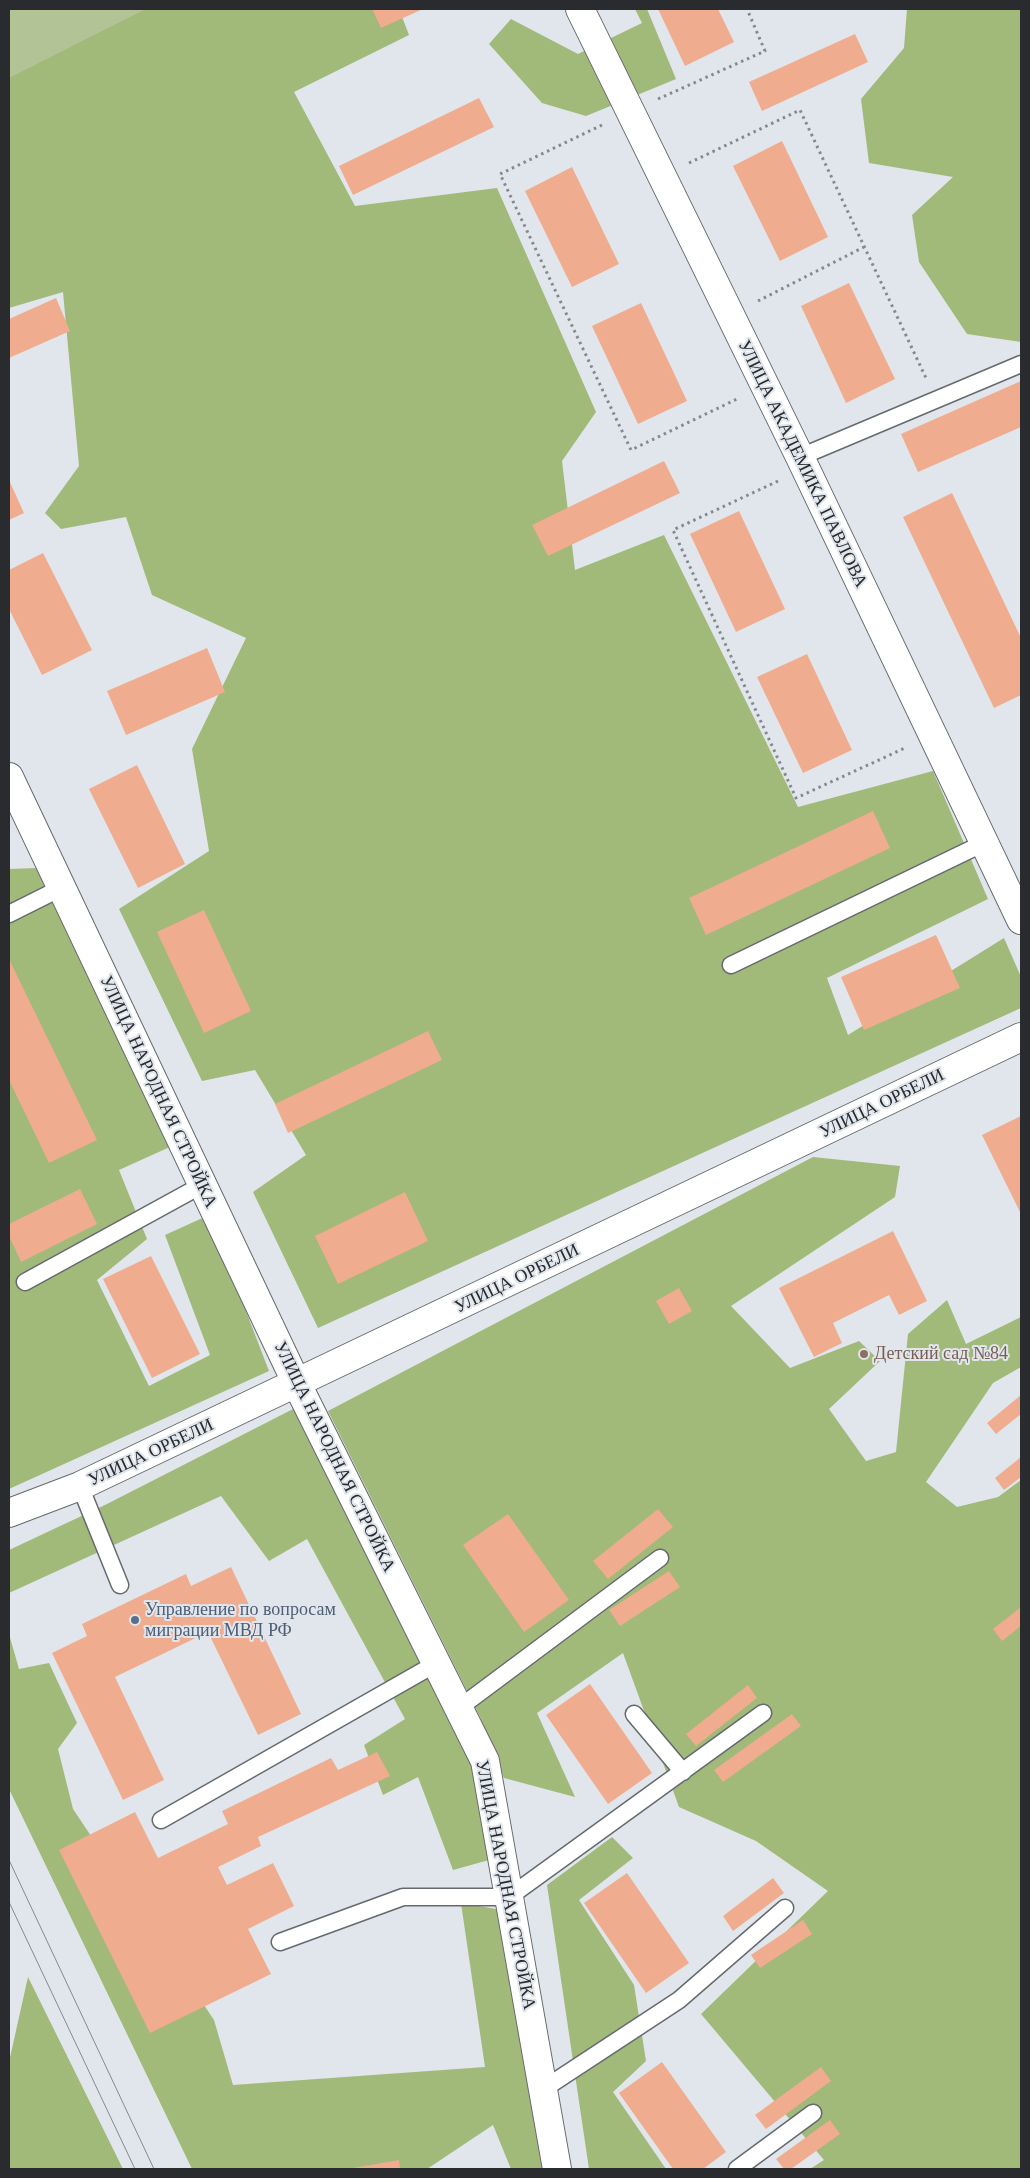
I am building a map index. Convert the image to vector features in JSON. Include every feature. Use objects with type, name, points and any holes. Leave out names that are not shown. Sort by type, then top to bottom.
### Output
[{"type":"street","name":"УЛИЦА АКАДЕМИКА ПАВЛОВА","points":[[580,9],[803,462],[1021,920]]},
{"type":"street","name":"УЛИЦА НАРОДНАЯ СТРОЙКА","points":[[9,777],[297,1384],[459,1708],[484,1762],[556,2169]]},
{"type":"street","name":"УЛИЦА ОРБЕЛИ","points":[[9,1513],[80,1486],[297,1384],[1021,1037]]},
{"type":"lane","points":[[803,462],[936,400],[1021,364]]},
{"type":"lane","points":[[731,965],[984,843]]},
{"type":"lane","points":[[9,914],[61,888]]},
{"type":"lane","points":[[25,1282],[202,1185]]},
{"type":"lane","points":[[80,1486],[120,1586]]},
{"type":"lane","points":[[459,1708],[660,1558]]},
{"type":"lane","points":[[161,1820],[436,1663]]},
{"type":"lane","points":[[280,1942],[403,1897],[508,1897],[763,1713]]},
{"type":"lane","points":[[634,1714],[683,1772]]},
{"type":"lane","points":[[542,2090],[679,2000],[785,1908]]},
{"type":"lane","points":[[737,2169],[813,2113]]},
{"type":"path","points":[[747,9],[765,51],[630,111],[500,174],[631,450],[765,386]]},
{"type":"path","points":[[662,176],[800,110],[936,400]]},
{"type":"path","points":[[730,316],[864,247]]},
{"type":"path","points":[[803,462],[673,530],[796,798],[933,735]]},
{"type":"green space","points":[[9,9],[158,9],[9,80]]},
{"type":"green space","points":[[146,9],[399,9],[409,35],[294,92],[355,206],[497,188],[596,412],[562,461],[575,570],[664,535],[798,807],[933,771],[988,899],[827,978],[848,1035],[1004,938],[1021,977],[1021,1008],[318,1328],[253,1192],[306,1155],[255,1070],[202,1081],[119,909],[209,851],[192,749],[246,638],[152,595],[126,517],[61,529],[45,513],[79,466],[63,292],[9,308],[9,78]]},
{"type":"green space","points":[[635,9],[647,9],[676,79],[586,116],[542,103],[489,44],[511,19],[578,54],[642,23]]},
{"type":"green space","points":[[907,9],[1021,9],[1021,342],[967,334],[919,262],[912,215],[953,177],[869,163],[861,99],[904,48]]},
{"type":"green space","points":[[37,868],[172,1146],[119,1170],[147,1239],[97,1280],[149,1386],[210,1355],[165,1235],[209,1215],[269,1371],[9,1489],[9,869]]},
{"type":"green space","points":[[813,1157],[900,1166],[895,1197],[731,1306],[790,1368],[859,1341],[880,1361],[829,1409],[866,1461],[896,1452],[908,1334],[947,1300],[966,1344],[1021,1317],[1021,1367],[993,1383],[926,1482],[957,1507],[998,1497],[1021,1480],[1021,2169],[810,2169],[824,2160],[701,2014],[828,1891],[756,1841],[679,1807],[623,1653],[537,1713],[575,1797],[504,1778],[481,1719],[328,1411]]},
{"type":"green space","points":[[299,1406],[477,1766],[489,1860],[453,1870],[418,1777],[383,1795],[364,1745],[405,1719],[307,1539],[269,1561],[221,1496],[9,1593],[9,1550],[105,1505]]},
{"type":"green space","points":[[9,1634],[19,1669],[49,1663],[77,1723],[58,1749],[73,1809],[214,2020],[233,2085],[485,2067],[461,1903],[502,1910],[549,2169],[511,2169],[493,2125],[427,2169],[192,2169],[9,1789]]},
{"type":"green space","points":[[612,1837],[633,1858],[579,1900],[634,1985],[646,2061],[613,2092],[666,2169],[589,2169],[547,1885]]},
{"type":"green space","points":[[28,1977],[123,2169],[10,2169],[9,2062]]},
{"type":"building","points":[[372,9],[423,9],[381,28]]},
{"type":"building","points":[[658,9],[718,9],[734,42],[685,66]]},
{"type":"building","points":[[855,34],[868,62],[762,111],[749,82]]},
{"type":"building","points":[[479,98],[494,127],[353,195],[339,166]]},
{"type":"building","points":[[782,141],[828,237],[780,261],[733,166]]},
{"type":"building","points":[[572,167],[619,264],[572,287],[525,191]]},
{"type":"building","points":[[849,283],[895,379],[846,403],[801,306]]},
{"type":"building","points":[[56,298],[70,331],[9,358],[9,319]]},
{"type":"building","points":[[641,303],[687,401],[638,424],[592,326]]},
{"type":"building","points":[[1021,381],[1021,427],[918,472],[901,434]]},
{"type":"building","points":[[664,461],[680,493],[548,556],[532,525]]},
{"type":"building","points":[[9,480],[24,513],[9,520]]},
{"type":"building","points":[[952,493],[1021,638],[1021,695],[994,708],[903,517]]},
{"type":"building","points":[[739,511],[785,609],[736,632],[690,534]]},
{"type":"building","points":[[43,553],[92,650],[42,675],[9,609],[9,570]]},
{"type":"building","points":[[207,648],[225,692],[126,735],[107,691]]},
{"type":"building","points":[[807,654],[852,750],[803,773],[757,677]]},
{"type":"building","points":[[137,765],[185,864],[138,888],[89,789]]},
{"type":"building","points":[[873,811],[890,848],[706,935],[689,898]]},
{"type":"building","points":[[204,910],[251,1011],[204,1033],[157,932]]},
{"type":"building","points":[[936,935],[960,988],[864,1030],[841,977]]},
{"type":"building","points":[[9,959],[97,1140],[49,1163],[9,1080]]},
{"type":"building","points":[[428,1031],[442,1060],[288,1133],[275,1104]]},
{"type":"building","points":[[1021,1116],[1021,1214],[982,1135]]},
{"type":"building","points":[[80,1189],[97,1224],[21,1262],[9,1236],[9,1224]]},
{"type":"building","points":[[405,1192],[428,1241],[338,1284],[315,1236]]},
{"type":"building","points":[[893,1231],[927,1301],[899,1315],[889,1295],[833,1323],[842,1343],[814,1357],[779,1288]]},
{"type":"building","points":[[151,1256],[200,1354],[152,1378],[103,1279]]},
{"type":"building","points":[[679,1288],[692,1311],[669,1324],[656,1301]]},
{"type":"building","points":[[1021,1395],[1021,1414],[996,1434],[987,1423]]},
{"type":"building","points":[[1021,1457],[1021,1477],[1004,1490],[995,1478]]},
{"type":"building","points":[[658,1509],[673,1527],[608,1579],[593,1561]]},
{"type":"building","points":[[508,1514],[569,1600],[524,1632],[463,1545]]},
{"type":"building","points":[[231,1567],[301,1714],[258,1735],[208,1632],[115,1677],[164,1780],[123,1800],[52,1653],[87,1636],[82,1624],[186,1574],[191,1586]]},
{"type":"building","points":[[669,1571],[680,1587],[620,1626],[609,1610]]},
{"type":"building","points":[[1021,1607],[1021,1626],[1002,1641],[993,1629]]},
{"type":"building","points":[[590,1684],[652,1773],[608,1804],[546,1715]]},
{"type":"building","points":[[748,1685],[757,1698],[696,1746],[686,1734]]},
{"type":"building","points":[[792,1714],[801,1726],[723,1782],[714,1770]]},
{"type":"building","points":[[377,1752],[390,1776],[258,1837],[261,1846],[218,1867],[227,1885],[273,1863],[294,1906],[248,1929],[271,1974],[150,2033],[59,1850],[135,1812],[158,1858],[228,1824],[222,1811],[331,1758],[338,1770]]},
{"type":"building","points":[[627,1873],[689,1963],[646,1993],[584,1903]]},
{"type":"building","points":[[773,1878],[784,1893],[733,1931],[723,1916]]},
{"type":"building","points":[[803,1920],[812,1934],[760,1968],[751,1955]]},
{"type":"building","points":[[662,2062],[726,2152],[703,2169],[673,2169],[619,2093]]},
{"type":"building","points":[[821,2067],[831,2081],[766,2129],[755,2115]]},
{"type":"building","points":[[830,2120],[840,2134],[791,2169],[784,2169],[776,2159]]},
{"type":"building","points":[[399,2160],[400,2169],[353,2169],[353,2168]]},
{"type":"tram line","points":[[9,1860],[154,2169]]},
{"type":"tram line","points":[[9,1902],[135,2169]]},
{"type":"place","name":"Детский сад №84","points":[[864,1354]]},
{"type":"place","name":"Управление по вопросам миграции МВД РФ","points":[[135,1620]]}]
